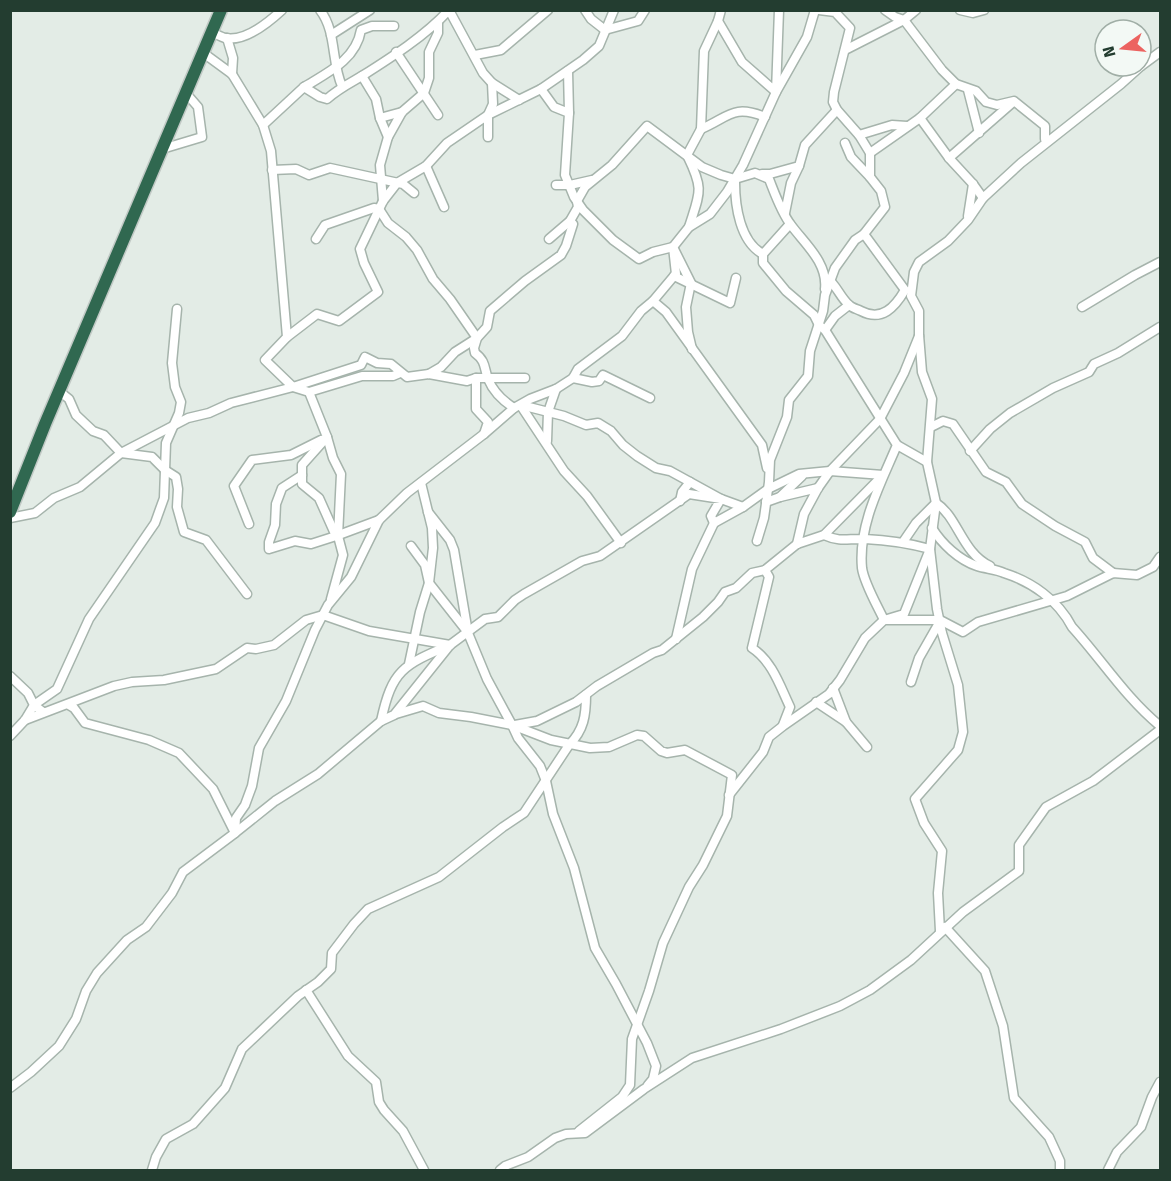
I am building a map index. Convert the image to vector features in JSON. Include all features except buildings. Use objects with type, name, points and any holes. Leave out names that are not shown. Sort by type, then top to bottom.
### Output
[{"type":"highway","points":[[10,512],[221,10]]},
{"type":"street","points":[[211,32],[227,38],[247,36],[272,20],[282,10]]},
{"type":"street","points":[[320,10],[327,20],[337,76],[342,86]]},
{"type":"street","points":[[331,35],[370,10]]},
{"type":"street","points":[[425,40],[449,10],[483,73],[492,83],[519,100]]},
{"type":"street","points":[[475,55],[501,50],[548,10]]},
{"type":"street","points":[[585,10],[605,30]]},
{"type":"street","points":[[400,373],[393,376],[362,376],[309,392],[293,387],[265,360],[287,336],[317,314],[339,321],[378,292],[360,249],[383,201],[397,183],[426,166],[447,143],[488,115],[541,89],[599,46],[614,10]]},
{"type":"street","points":[[605,30],[638,21],[645,10]]},
{"type":"street","points":[[687,155],[701,129],[704,51],[721,10]]},
{"type":"street","points":[[776,92],[779,10]]},
{"type":"street","points":[[688,227],[710,214],[735,178],[776,92],[807,37],[817,10],[835,12],[850,28],[833,102],[870,153],[870,177]]},
{"type":"street","points":[[885,10],[904,20],[942,70],[956,84],[976,92],[986,102],[997,105],[1014,101]]},
{"type":"street","points":[[845,50],[904,20],[916,10]]},
{"type":"street","points":[[960,10],[973,13],[984,10]]},
{"type":"street","points":[[718,21],[742,62],[776,92]]},
{"type":"street","points":[[304,87],[320,98],[327,99],[342,86],[362,76],[396,52],[438,33],[438,22]]},
{"type":"street","points":[[263,124],[304,87],[337,67],[359,41],[361,30],[372,26],[394,26]]},
{"type":"street","points":[[227,38],[233,58],[232,74]]},
{"type":"street","points":[[383,201],[380,165],[388,137],[402,112],[424,93],[429,78],[429,52],[425,40]]},
{"type":"street","points":[[202,52],[232,74],[263,124],[271,151],[287,336]]},
{"type":"street","points":[[396,52],[438,116]]},
{"type":"street","points":[[567,71],[569,113],[565,174],[577,201],[589,217],[613,240],[639,259],[653,252],[673,247],[688,227],[698,198],[699,181],[687,155]]},
{"type":"street","points":[[362,76],[376,99],[380,118],[388,137]]},
{"type":"street","points":[[755,173],[769,179],[790,224],[801,236],[829,280],[849,305],[869,316],[881,315],[889,312],[908,293],[919,262],[948,241],[968,220],[983,198],[1021,163],[1128,78]]},
{"type":"street","points":[[488,137],[488,115],[493,104],[492,83]]},
{"type":"street","points":[[870,153],[920,118],[956,84]]},
{"type":"street","points":[[541,89],[554,107],[569,113]]},
{"type":"street","points":[[968,90],[979,133]]},
{"type":"street","points":[[162,149],[202,137],[198,107],[185,92]]},
{"type":"street","points":[[949,158],[1014,101]]},
{"type":"street","points":[[1014,101],[1045,126],[1046,139]]},
{"type":"street","points":[[785,213],[791,183],[805,145],[837,110]]},
{"type":"street","points":[[701,129],[735,112],[750,111],[765,117]]},
{"type":"street","points":[[380,118],[402,112]]},
{"type":"street","points":[[920,118],[949,158],[983,198]]},
{"type":"street","points":[[859,135],[892,125],[907,126]]},
{"type":"street","points":[[549,239],[570,222],[578,207],[577,201],[585,187],[612,165],[647,126],[702,167],[735,178],[755,173],[770,174],[799,166]]},
{"type":"street","points":[[822,328],[825,295],[835,268],[855,240],[864,234],[885,207],[881,191],[851,157],[845,143]]},
{"type":"street","points":[[426,166],[444,207]]},
{"type":"street","points":[[273,170],[296,169],[309,175],[330,168],[404,184],[414,193]]},
{"type":"street","points":[[735,178],[735,202],[741,225],[755,250],[763,254]]},
{"type":"street","points":[[570,185],[595,180]]},
{"type":"street","points":[[968,220],[973,184]]},
{"type":"street","points":[[316,239],[325,225],[374,208],[379,209]]},
{"type":"street","points":[[379,209],[388,224],[406,237],[417,250],[433,279],[477,338]]},
{"type":"street","points":[[429,374],[441,367],[455,352],[477,338],[487,327],[490,311],[525,281],[561,255],[573,224],[570,222]]},
{"type":"street","points":[[790,224],[763,254],[762,263],[786,291],[814,315],[897,444],[927,462]]},
{"type":"street","points":[[864,234],[919,311],[922,372],[932,399],[927,462],[936,503],[930,549],[942,633],[958,685],[963,732],[958,750],[915,800],[924,823],[942,851],[938,893],[942,929],[986,971],[1003,1026],[1014,1098],[1048,1137],[1060,1161],[1060,1170]]},
{"type":"street","points":[[328,605],[351,577],[379,520],[407,493],[518,407],[530,399],[556,389],[573,378],[578,369],[622,336],[641,311],[653,301],[676,274],[673,247]]},
{"type":"street","points":[[673,247],[691,283],[686,307],[687,332],[692,350]]},
{"type":"street","points":[[1082,307],[1161,262]]},
{"type":"street","points":[[674,276],[730,303],[736,278]]},
{"type":"street","points":[[653,301],[666,312],[762,445],[769,474]]},
{"type":"street","points":[[757,541],[768,489],[770,460],[787,417],[789,400],[808,376],[810,351],[822,328],[849,305]]},
{"type":"street","points":[[10,736],[25,720],[34,705],[57,689],[89,619],[155,523],[164,498],[166,443],[179,413],[181,402],[175,387],[172,363],[177,309]]},
{"type":"street","points":[[970,451],[990,429],[1010,413],[1053,388],[1089,372],[1094,364],[1118,353],[1161,327]]},
{"type":"street","points":[[797,544],[804,514],[818,488],[830,471],[880,419],[904,373],[919,336]]},
{"type":"street","points":[[477,338],[475,353],[487,370],[487,377],[500,397],[518,407],[564,416],[586,425],[598,423],[611,431],[637,456],[656,468],[670,471],[721,499],[743,507]]},
{"type":"street","points":[[10,518],[35,513],[54,498],[80,487],[138,442],[188,418],[361,365],[365,357],[377,363],[391,364],[407,377],[429,374],[466,381],[487,377],[525,378]]},
{"type":"street","points":[[573,378],[592,382],[599,381],[603,375],[650,398]]},
{"type":"street","points":[[476,378],[476,409],[488,422],[484,434]]},
{"type":"street","points":[[546,442],[548,412],[556,389]]},
{"type":"street","points":[[59,391],[69,399],[76,415],[93,431],[104,435],[121,453],[152,457],[176,477],[177,507],[184,532],[206,540],[247,594]]},
{"type":"street","points":[[309,392],[327,437],[338,454],[341,474],[337,536]]},
{"type":"street","points":[[518,407],[546,442],[564,471],[587,496],[621,543]]},
{"type":"street","points":[[931,427],[943,421],[953,424],[986,472],[1006,482],[1022,504],[1085,542],[1093,558],[1113,573]]},
{"type":"street","points":[[235,833],[236,818],[252,786],[260,748],[286,701],[338,579],[343,555],[337,536],[319,498],[302,484],[302,465],[327,437]]},
{"type":"street","points":[[249,524],[234,486],[252,460],[291,455],[327,437]]},
{"type":"street","points":[[884,620],[862,570],[862,539],[883,475],[897,444]]},
{"type":"street","points":[[676,639],[692,569],[714,523],[743,507],[768,489],[799,474],[830,471],[883,475]]},
{"type":"street","points":[[780,497],[805,473]]},
{"type":"street","points":[[302,475],[282,488],[276,504],[275,525],[269,549],[295,541],[311,544],[379,520]]},
{"type":"street","points":[[512,726],[537,721],[576,702],[597,686],[653,653],[662,651],[710,610],[725,592],[736,588],[752,573],[765,570],[797,544],[824,535],[883,475]]},
{"type":"street","points":[[680,501],[682,492],[690,482]]},
{"type":"street","points":[[409,664],[429,583],[433,548],[421,483]]},
{"type":"street","points":[[766,501],[818,488]]},
{"type":"street","points":[[381,721],[389,691],[409,664],[450,645],[485,619],[498,617],[524,594],[582,561],[600,555],[621,543],[689,494],[721,499]]},
{"type":"street","points":[[714,523],[711,516],[721,499]]},
{"type":"street","points":[[903,542],[916,523],[936,503]]},
{"type":"street","points":[[500,1170],[528,1157],[555,1138],[585,1133],[644,1089],[692,1058],[781,1029],[840,1006],[870,990],[911,960],[942,929],[1019,871],[1019,845],[1046,807],[1093,781],[1161,728],[1143,712],[1111,676],[1051,599],[1032,585],[981,562],[963,540],[944,508],[936,503]]},
{"type":"street","points":[[428,512],[450,540],[454,550],[468,633],[488,679],[518,738],[540,766],[546,781],[553,814],[574,868],[595,948],[616,984],[656,1066],[653,1079],[644,1089]]},
{"type":"street","points":[[932,527],[938,538],[956,555],[976,566],[1004,572]]},
{"type":"street","points":[[824,535],[837,540],[903,542],[930,549]]},
{"type":"street","points":[[411,546],[425,565],[429,583],[468,633]]},
{"type":"street","points":[[728,796],[763,752],[769,737],[829,694],[865,638],[884,620],[904,614],[930,549]]},
{"type":"street","points":[[884,620],[940,620],[963,632],[978,622],[1067,596],[1113,573],[1137,575],[1153,567],[1161,557]]},
{"type":"street","points":[[765,570],[769,577],[752,648],[761,654],[771,669],[790,707],[783,726]]},
{"type":"street","points":[[25,720],[114,686],[132,682],[164,680],[216,669],[247,648],[256,649],[274,645],[306,620],[323,615],[369,631],[450,645]]},
{"type":"street","points":[[910,682],[919,658],[936,631],[940,620]]},
{"type":"street","points":[[393,715],[450,645]]},
{"type":"street","points":[[10,676],[28,693],[34,705],[43,712]]},
{"type":"street","points":[[833,688],[846,722]]},
{"type":"street","points":[[152,1170],[165,1139],[194,1124],[225,1088],[242,1049],[331,969],[332,953],[368,909],[439,877],[524,813],[569,745],[578,736],[586,717],[586,695]]},
{"type":"street","points":[[816,702],[846,722],[867,747]]},
{"type":"street","points":[[69,705],[85,723],[149,740],[179,753],[213,789],[235,833]]},
{"type":"street","points":[[10,1088],[59,1046],[76,1019],[86,991],[97,973],[128,940],[146,927],[172,893],[183,872],[275,801],[318,774],[381,721],[423,706],[439,713],[512,726],[569,745],[590,748],[609,747],[637,735],[644,736],[661,751],[667,753],[685,750],[732,775],[727,816],[684,897],[663,943],[632,1039],[630,1085],[622,1097],[576,1133]]},
{"type":"street","points":[[306,990],[348,1056],[376,1082],[379,1102],[402,1131],[424,1170]]},
{"type":"street","points":[[1108,1170],[1117,1152],[1141,1127],[1152,1097],[1161,1082]]}]
